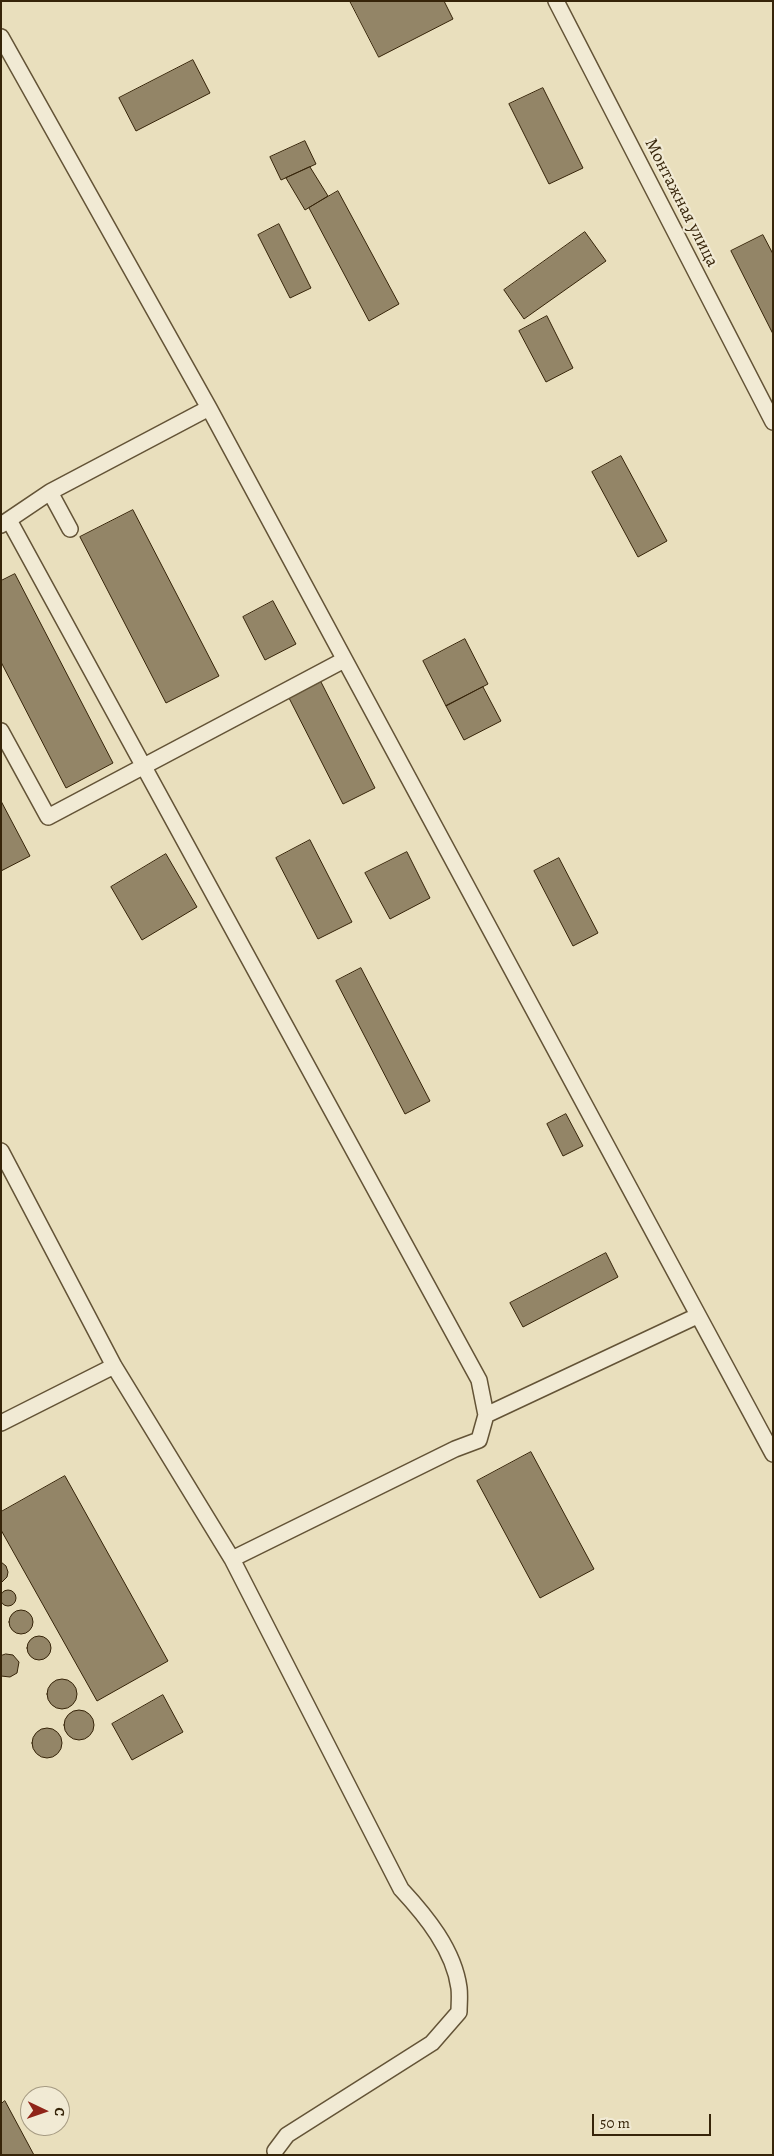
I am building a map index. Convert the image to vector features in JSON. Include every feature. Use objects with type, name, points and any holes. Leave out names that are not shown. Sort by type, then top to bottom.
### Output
[{"type":"street","name":"Монтажная улица","points":[[556,1],[773,422]]},
{"type":"street","points":[[1,37],[208,408],[773,1454]]},
{"type":"street","points":[[208,408],[50,492],[5,522],[144,766],[479,1380],[486,1415],[479,1440],[455,1449],[232,1559]]},
{"type":"street","points":[[50,492],[70,529]]},
{"type":"street","points":[[1,732],[48,817],[344,660]]},
{"type":"street","points":[[1,1151],[114,1366],[232,1559],[401,1889],[424,1914],[446,1948],[459,1988],[459,2012],[432,2043],[287,2135],[274,2151]]},
{"type":"street","points":[[486,1415],[697,1316]]},
{"type":"street","points":[[1,1423],[114,1366]]},
{"type":"building","points":[[350,1],[444,1],[453,19],[379,57]]},
{"type":"building","points":[[193,60],[210,93],[136,131],[119,98]]},
{"type":"building","points":[[543,88],[583,168],[549,184],[509,104]]},
{"type":"building","points":[[305,141],[316,164],[281,180],[270,157]]},
{"type":"building","points":[[310,167],[328,196],[305,210],[286,178]]},
{"type":"building","points":[[338,191],[399,304],[369,321],[309,208]]},
{"type":"building","points":[[279,224],[311,288],[290,298],[258,235]]},
{"type":"building","points":[[585,232],[606,261],[524,319],[504,290]]},
{"type":"building","points":[[763,235],[773,254],[773,334],[731,251]]},
{"type":"building","points":[[547,316],[573,368],[546,382],[519,331]]},
{"type":"building","points":[[621,456],[667,541],[638,557],[592,472]]},
{"type":"building","points":[[133,510],[219,676],[166,703],[80,537]]},
{"type":"building","points":[[15,574],[113,763],[66,788],[1,662],[1,581]]},
{"type":"building","points":[[273,601],[296,644],[265,660],[243,617]]},
{"type":"building","points":[[465,639],[488,684],[446,706],[423,661]]},
{"type":"building","points":[[321,682],[375,788],[343,804],[289,698]]},
{"type":"building","points":[[483,687],[501,721],[464,740],[446,706]]},
{"type":"building","points":[[1,801],[30,856],[1,871]]},
{"type":"building","points":[[310,840],[352,922],[318,939],[276,858]]},
{"type":"building","points":[[407,852],[430,898],[390,919],[365,873]]},
{"type":"building","points":[[166,854],[197,907],[142,940],[111,887]]},
{"type":"building","points":[[559,858],[598,933],[573,946],[534,871]]},
{"type":"building","points":[[361,968],[430,1101],[405,1114],[336,981]]},
{"type":"building","points":[[566,1114],[583,1146],[563,1156],[547,1124]]},
{"type":"building","points":[[606,1253],[618,1277],[523,1327],[510,1303]]},
{"type":"building","points":[[531,1452],[594,1569],[540,1598],[477,1481]]},
{"type":"building","points":[[65,1476],[168,1661],[97,1701],[1,1530],[1,1512]]},
{"type":"building","points":[[1,1562],[6,1566],[8,1572],[7,1577],[1,1583]]},
{"type":"building","points":[[5,1590],[11,1590],[16,1595],[14,1604],[5,1606],[0,1601],[0,1595]]},
{"type":"building","points":[[21,1610],[29,1614],[33,1622],[29,1630],[21,1634],[13,1630],[9,1622],[13,1614]]},
{"type":"building","points":[[39,1636],[47,1640],[51,1648],[47,1656],[39,1660],[31,1656],[27,1648],[31,1640]]},
{"type":"building","points":[[6,1654],[13,1655],[19,1662],[17,1673],[10,1677],[1,1676],[1,1656]]},
{"type":"building","points":[[62,1679],[73,1683],[77,1694],[73,1705],[62,1709],[51,1705],[47,1694],[51,1683]]},
{"type":"building","points":[[163,1695],[183,1732],[132,1760],[112,1724]]},
{"type":"building","points":[[79,1710],[90,1714],[94,1725],[90,1736],[79,1740],[68,1736],[64,1725],[68,1714]]},
{"type":"building","points":[[47,1728],[58,1732],[62,1743],[58,1754],[47,1758],[36,1754],[32,1743],[36,1732]]},
{"type":"building","points":[[5,2101],[20,2129],[20,2136],[24,2136],[34,2155],[1,2155],[1,2104]]}]
